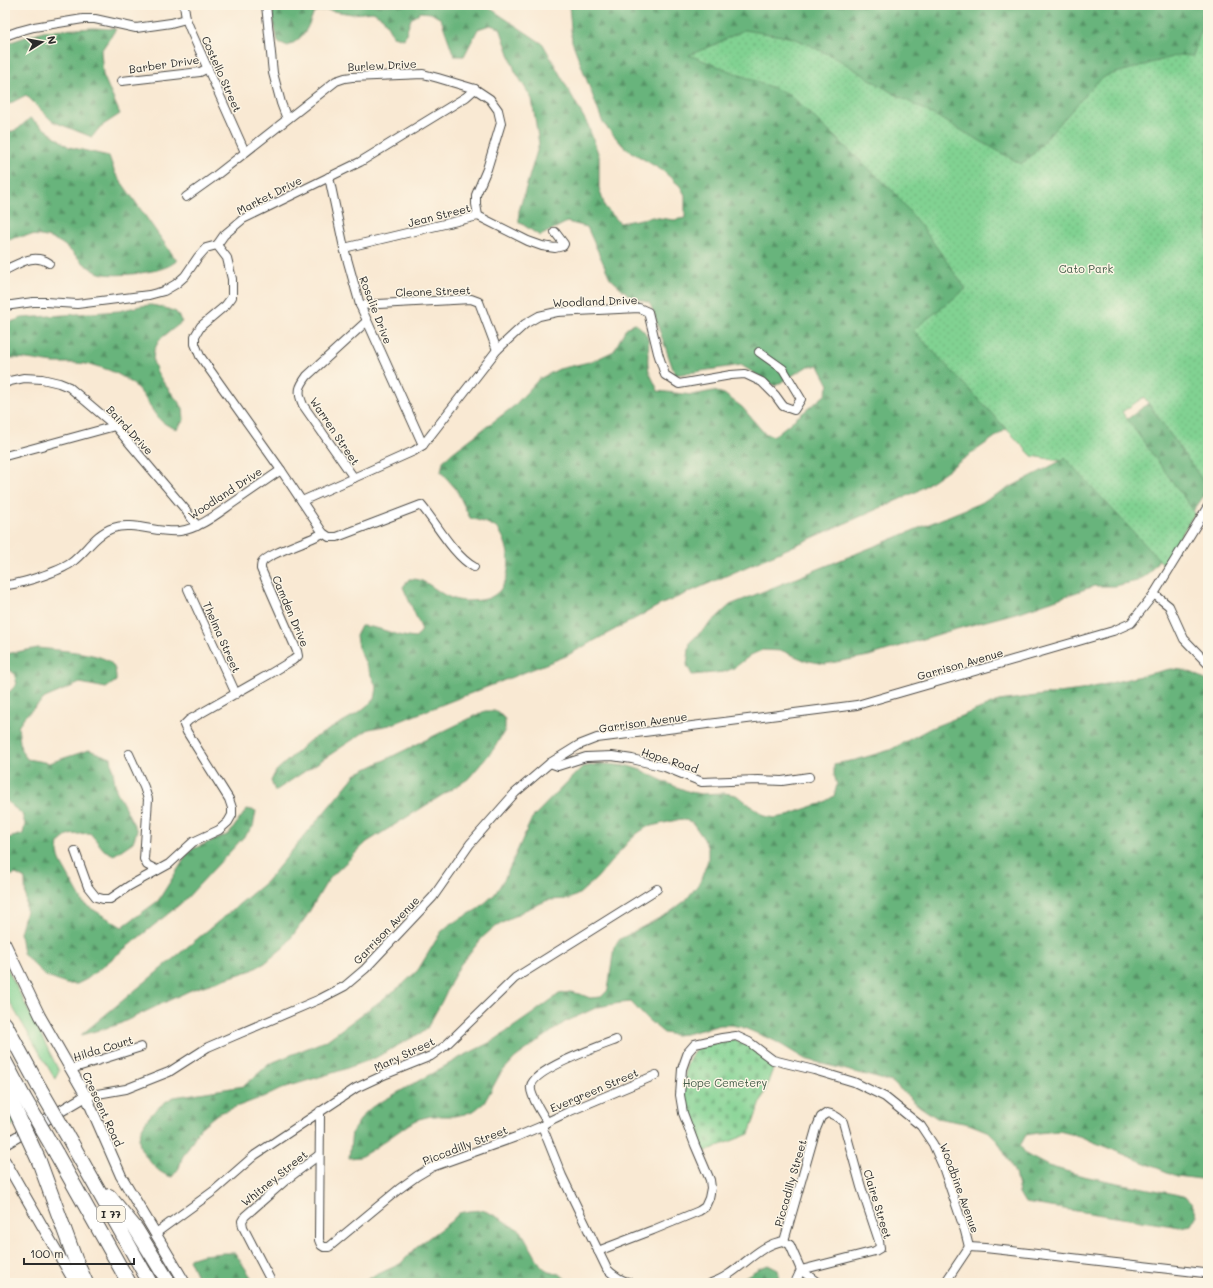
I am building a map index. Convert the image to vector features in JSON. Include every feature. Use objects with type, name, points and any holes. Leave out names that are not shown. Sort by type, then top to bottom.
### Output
[{"type":"highway","name":"I 77","points":[[5,1024],[150,1283]]},
{"type":"highway","name":"I 77","points":[[5,1062],[17,1100],[56,1153],[129,1283]]},
{"type":"highway","points":[[5,1088],[17,1100],[75,1258],[86,1283]]},
{"type":"highway","points":[[86,1168],[136,1229],[169,1283]]},
{"type":"street","name":"Costello Street","points":[[184,5],[186,19],[245,152]]},
{"type":"street","points":[[266,5],[274,73],[281,103],[287,119]]},
{"type":"street","points":[[5,36],[34,27],[83,19],[95,19],[136,28],[171,23],[186,19]]},
{"type":"street","name":"Barber Drive","points":[[122,80],[200,72],[208,68]]},
{"type":"street","name":"Burlew Drive","points":[[186,197],[336,81],[345,78],[423,74],[475,89],[490,99],[498,110],[500,123],[487,169],[476,195],[478,216]]},
{"type":"street","name":"Market Drive","points":[[5,306],[33,302],[77,304],[150,295],[164,291],[176,284],[185,276],[206,248],[217,245],[224,234],[243,219],[360,162],[466,97],[475,89]]},
{"type":"street","name":"Rosalie Drive","points":[[329,177],[344,248],[360,305],[423,444]]},
{"type":"street","name":"Jean Street","points":[[344,248],[478,216],[528,241],[542,246],[555,248],[563,246],[564,244],[555,232]]},
{"type":"street","points":[[217,245],[227,258],[232,279],[232,296],[226,305],[202,326],[195,336],[195,344],[200,356],[281,470],[323,533],[329,537],[337,538],[421,505],[459,556],[474,567]]},
{"type":"street","points":[[5,270],[36,258],[50,263]]},
{"type":"street","name":"Cleone Street","points":[[360,305],[471,299],[479,302],[497,350]]},
{"type":"street","name":"Woodland Drive","points":[[302,501],[414,451],[423,444],[497,350],[517,331],[539,316],[557,312],[639,308],[648,312],[665,375],[679,384],[745,374],[762,382],[775,395],[783,406],[794,410],[802,399],[783,369],[758,352]]},
{"type":"street","name":"Warren Street","points":[[354,478],[299,397],[300,387],[307,376],[366,321]]},
{"type":"street","name":"Baird Drive","points":[[5,383],[24,378],[42,379],[69,387],[115,426],[197,526]]},
{"type":"street","points":[[5,456],[115,426]]},
{"type":"street","name":"Woodland Drive","points":[[5,585],[40,576],[62,568],[71,563],[104,532],[114,527],[123,526],[166,531],[191,529],[217,514],[281,470]]},
{"type":"street","name":"Garrison Avenue","points":[[86,1096],[126,1089],[169,1072],[208,1047],[345,986],[365,969],[432,897],[470,844],[515,793],[550,763],[579,745],[597,738],[857,705],[1113,631],[1132,622],[1154,594],[1208,506]]},
{"type":"street","name":"Camden Drive","points":[[75,851],[88,887],[96,897],[110,899],[169,864],[193,842],[219,830],[228,822],[232,815],[232,808],[229,799],[186,732],[184,725],[189,720],[236,694],[298,656],[261,569],[262,563],[268,556],[315,538],[323,533]]},
{"type":"street","name":"Thelma Street","points":[[188,589],[236,694]]},
{"type":"street","points":[[1154,594],[1169,606],[1184,639],[1208,664]]},
{"type":"street","points":[[129,754],[144,786],[148,799],[144,859],[147,865],[157,870]]},
{"type":"street","name":"Hope Road","points":[[550,763],[558,766],[586,757],[612,756],[665,767],[702,782],[758,780],[782,781],[809,777]]},
{"type":"street","name":"Mary Street","points":[[156,1233],[215,1190],[255,1155],[320,1111],[356,1088],[436,1053],[515,978],[657,890]]},
{"type":"street","name":"Crescent Road","points":[[5,943],[40,1016],[86,1096],[121,1176],[185,1283]]},
{"type":"street","name":"Woodbine Avenue","points":[[598,1251],[660,1228],[699,1211],[704,1207],[709,1198],[711,1188],[710,1180],[683,1113],[680,1095],[682,1069],[688,1052],[695,1044],[736,1036],[749,1042],[773,1060],[854,1082],[885,1096],[921,1126],[933,1144],[942,1164],[969,1247],[1188,1271],[1208,1275]]},
{"type":"street","points":[[616,1040],[570,1057],[551,1068],[534,1080],[531,1085],[531,1091],[562,1176],[607,1270],[613,1275],[631,1283]]},
{"type":"street","name":"Hilda Court","points":[[71,1069],[141,1047]]},
{"type":"street","name":"Evergreen Street","points":[[544,1124],[575,1108],[656,1075]]},
{"type":"street","points":[[5,1144],[86,1096]]},
{"type":"street","name":"Piccadilly Street","points":[[320,1111],[319,1240],[321,1245],[324,1247],[329,1247],[399,1189],[432,1167],[544,1124]]},
{"type":"street","name":"Claire Street","points":[[801,1270],[875,1251],[880,1248],[843,1122],[838,1116],[833,1114],[826,1113],[821,1117]]},
{"type":"street","name":"Piccadilly Street","points":[[711,1283],[730,1274],[769,1246],[784,1241],[816,1129],[821,1117]]},
{"type":"street","name":"Whitney Street","points":[[272,1283],[243,1227],[242,1221],[245,1216],[286,1180],[319,1155]]},
{"type":"street","points":[[5,1161],[75,1283]]},
{"type":"street","points":[[784,1241],[790,1245],[801,1270],[818,1283]]},
{"type":"street","points":[[945,1283],[969,1247]]},
{"type":"street","points":[[795,1283],[801,1270]]},
{"type":"green space","points":[[272,5],[485,5],[543,44],[588,125],[599,156],[599,188],[605,207],[620,223],[652,217],[674,220],[685,218],[685,195],[680,186],[663,171],[625,148],[603,123],[572,41],[569,5],[1208,5],[1208,289],[916,492],[660,605],[566,656],[390,725],[369,729],[275,791],[271,781],[276,771],[309,741],[358,713],[375,699],[377,688],[358,647],[356,636],[361,626],[368,626],[402,636],[416,638],[422,630],[403,587],[409,579],[420,580],[447,596],[462,601],[481,600],[492,597],[499,591],[505,582],[509,562],[505,541],[500,532],[494,526],[470,518],[456,489],[441,472],[443,461],[514,406],[539,379],[559,369],[593,361],[614,351],[625,330],[634,323],[641,328],[648,339],[649,371],[658,391],[692,395],[713,391],[724,394],[742,407],[764,433],[774,436],[825,395],[829,385],[819,366],[808,366],[775,386],[741,365],[675,375],[650,303],[631,297],[610,278],[587,227],[567,222],[540,236],[519,222],[519,211],[539,144],[532,99],[515,71],[500,28],[490,25],[478,29],[464,56],[454,56],[441,19],[431,13],[420,12],[411,19],[404,39],[393,36],[383,18],[373,12],[352,14],[326,10],[314,12],[302,36],[288,46],[278,42],[273,19]]},
{"type":"green space","name":"Cato Park","points":[[1208,7],[1208,488],[1144,397],[1122,412],[1195,513],[1163,564],[1065,458],[1062,461],[1032,456],[913,330],[966,289],[928,235],[895,193],[789,94],[689,55],[714,45],[744,30],[794,38],[836,58],[889,91],[1021,164],[1032,155],[1095,84],[1106,76],[1179,55],[1193,56]]},
{"type":"green space","points":[[93,28],[116,29],[101,51],[103,75],[120,114],[100,127],[92,137],[52,121],[26,95],[5,106],[5,44],[43,31]]},
{"type":"green space","points":[[30,118],[69,147],[109,156],[115,173],[177,261],[167,267],[151,271],[111,275],[97,272],[88,267],[64,245],[51,238],[43,236],[27,236],[12,238],[5,241],[5,134],[18,129]]},
{"type":"green space","points":[[151,305],[176,312],[182,322],[160,339],[154,350],[153,361],[163,382],[183,408],[184,420],[177,429],[162,422],[137,388],[125,378],[109,370],[92,365],[76,363],[54,363],[5,358],[5,326],[22,318],[119,311]]},
{"type":"green space","points":[[1208,357],[1208,490],[1147,575],[1137,581],[1115,586],[1094,586],[1023,611],[949,631],[869,656],[825,664],[804,660],[783,651],[762,650],[751,655],[734,668],[724,672],[692,675],[687,665],[690,642],[730,605],[978,504],[1099,441]]},
{"type":"green space","points":[[38,648],[97,656],[111,663],[115,672],[116,681],[106,688],[80,683],[45,698],[24,717],[18,727],[21,750],[27,759],[49,763],[89,750],[111,758],[116,790],[137,831],[133,842],[114,855],[104,850],[90,833],[68,835],[59,842],[58,853],[61,863],[84,904],[122,927],[158,901],[190,850],[229,834],[247,809],[256,811],[253,827],[184,901],[87,979],[77,984],[66,984],[45,976],[23,953],[20,933],[26,911],[25,879],[16,874],[5,877],[5,839],[23,834],[25,824],[22,814],[5,800],[5,693],[9,692],[17,684],[14,673],[5,667],[5,652],[6,654]]},
{"type":"green space","points":[[1170,669],[1190,672],[1208,683],[1208,1180],[1177,1176],[1079,1136],[1059,1131],[1026,1135],[1020,1146],[1027,1155],[1048,1166],[1083,1176],[1184,1196],[1192,1204],[1197,1215],[1191,1225],[1180,1227],[1025,1203],[1019,1193],[1015,1173],[1010,1163],[997,1140],[989,1132],[969,1124],[937,1118],[919,1106],[892,1082],[805,1059],[775,1041],[742,1027],[720,1025],[686,1034],[675,1035],[664,1033],[647,1019],[631,1002],[598,1007],[565,1022],[515,1058],[500,1074],[484,1103],[475,1110],[454,1116],[431,1116],[419,1119],[409,1124],[360,1157],[349,1158],[352,1132],[364,1114],[372,1107],[461,1057],[493,1041],[559,994],[570,992],[590,998],[601,997],[608,990],[614,947],[620,939],[669,913],[686,900],[700,882],[708,860],[708,849],[704,839],[692,822],[681,819],[647,827],[638,833],[628,842],[597,878],[579,894],[569,899],[548,900],[525,910],[492,929],[483,937],[460,965],[426,1030],[375,1058],[283,1088],[217,1114],[200,1128],[182,1158],[179,1168],[172,1177],[156,1168],[141,1149],[139,1139],[144,1124],[155,1111],[168,1100],[174,1097],[244,1086],[269,1064],[327,1040],[402,985],[418,970],[441,932],[449,925],[478,909],[495,894],[506,876],[532,818],[582,767],[605,764],[628,766],[641,770],[669,784],[690,792],[701,794],[724,793],[736,795],[765,816],[775,818],[786,816],[821,804],[834,796],[837,785],[834,774],[834,764],[856,760],[890,750],[931,728],[999,701],[1081,690]]},
{"type":"green space","points":[[485,711],[497,711],[505,719],[505,730],[493,750],[468,779],[367,842],[331,877],[306,917],[285,946],[265,963],[252,970],[191,990],[117,1025],[81,1035],[266,882],[356,774]]},
{"type":"green space","points":[[5,964],[59,1071],[55,1079],[5,994]]},
{"type":"green space","name":"Hope Cemetery","points":[[735,1039],[751,1048],[774,1066],[749,1134],[701,1153],[682,1096],[687,1063],[694,1051],[700,1046]]},
{"type":"green space","points":[[5,1104],[16,1123],[5,1130]]},
{"type":"green space","points":[[482,1210],[492,1214],[521,1231],[540,1264],[548,1272],[560,1274],[570,1283],[359,1283],[400,1264],[419,1245],[450,1222],[459,1213]]},
{"type":"green space","points":[[235,1253],[255,1283],[200,1283],[189,1259],[202,1255]]},
{"type":"green space","points":[[768,1265],[778,1270],[781,1283],[735,1283],[758,1269]]}]
